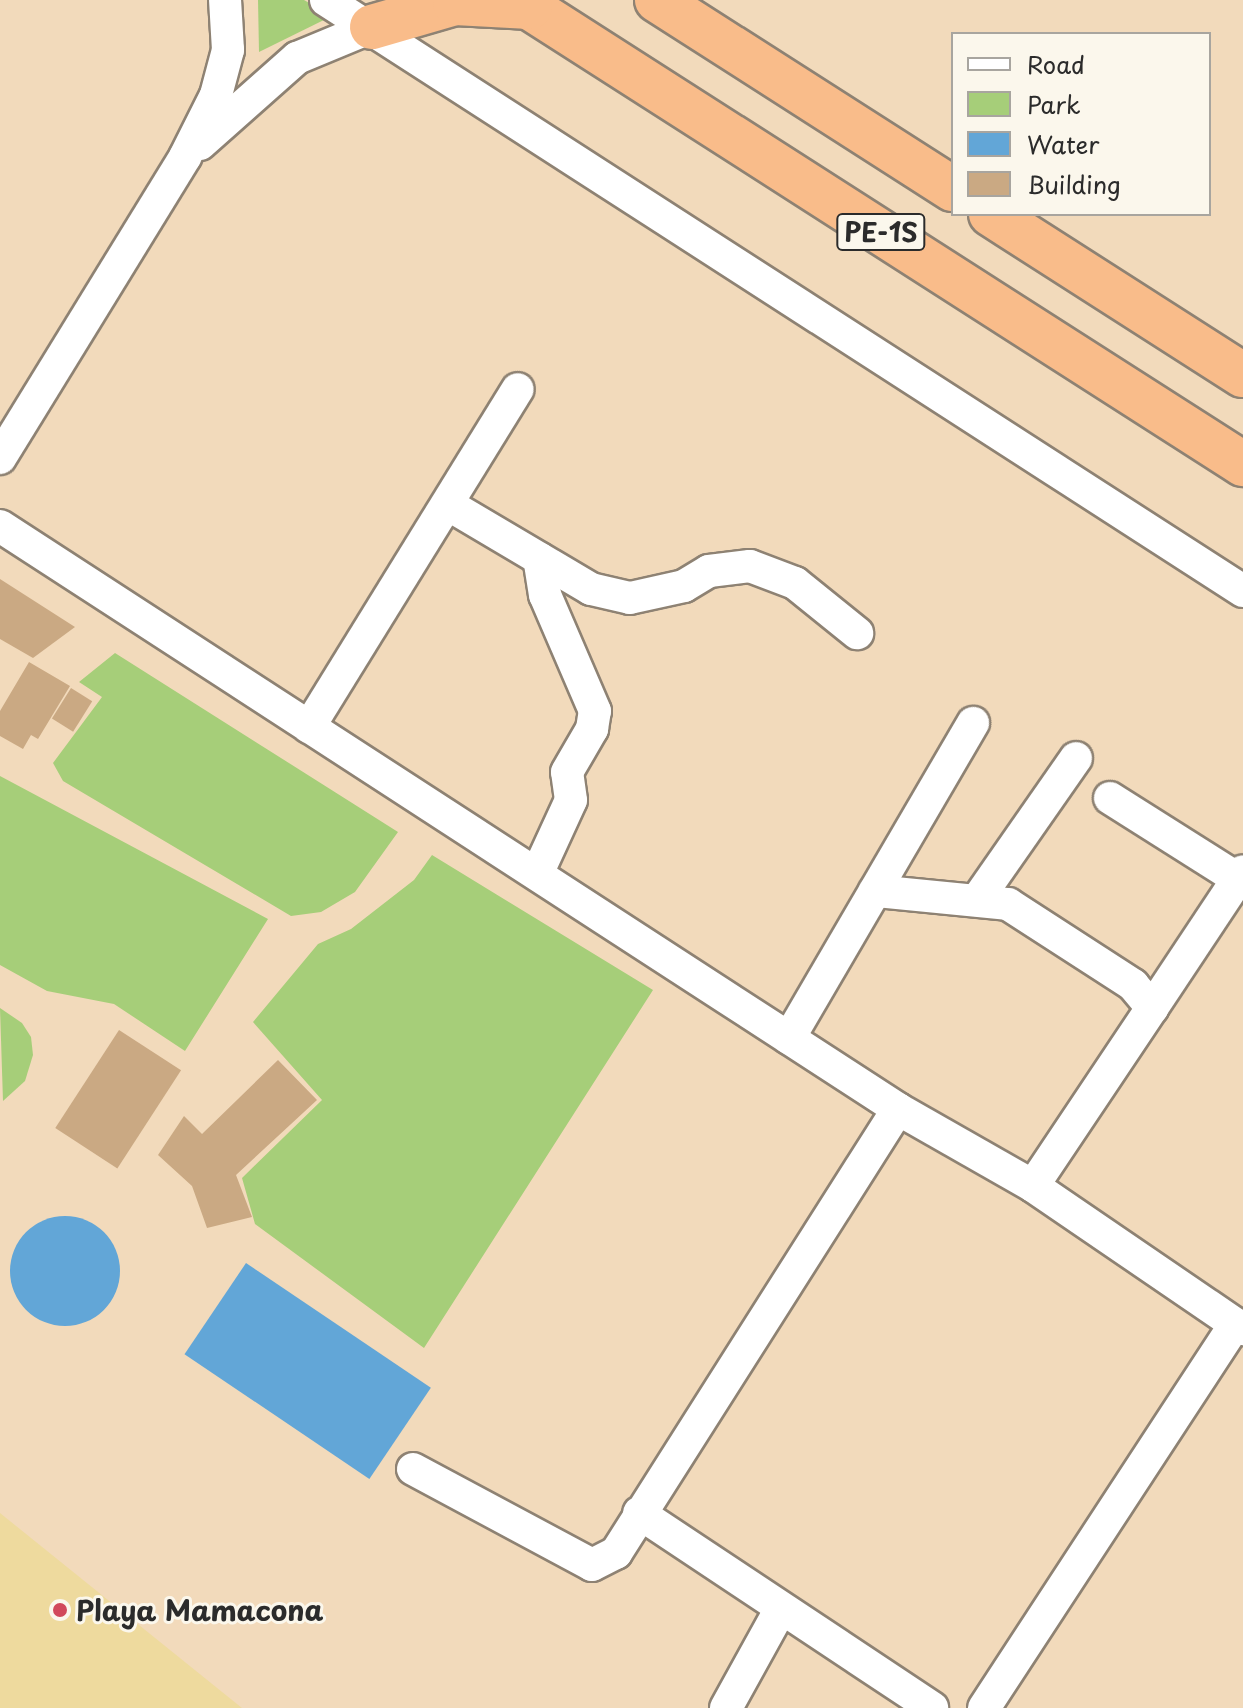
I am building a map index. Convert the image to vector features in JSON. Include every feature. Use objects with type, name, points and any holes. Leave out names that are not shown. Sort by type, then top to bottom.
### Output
[{"type":"highway","name":"PE-1S","points":[[657,0],[951,188]]},
{"type":"highway","points":[[372,27],[455,3],[524,4]]},
{"type":"highway","name":"PE-1S","points":[[524,4],[1243,464]]},
{"type":"highway","points":[[994,216],[1243,375]]},
{"type":"street","points":[[0,458],[185,157],[216,95],[228,50],[225,0]]},
{"type":"street","points":[[326,0],[1243,591]]},
{"type":"street","points":[[185,157],[297,58],[372,27]]},
{"type":"street","points":[[309,727],[518,389]]},
{"type":"street","points":[[449,505],[591,589],[630,598],[684,586],[709,571],[750,566],[795,583],[857,633]]},
{"type":"street","points":[[0,526],[898,1109],[1033,1186],[1239,1327],[984,1708]]},
{"type":"street","points":[[537,874],[571,800],[567,772],[592,729],[595,711],[545,595],[539,558]]},
{"type":"street","points":[[789,1038],[973,723]]},
{"type":"street","points":[[977,900],[1076,758]]},
{"type":"street","points":[[1033,1186],[1240,875],[1110,798]]},
{"type":"street","points":[[875,891],[1008,904],[1133,985],[1152,1008]]},
{"type":"street","points":[[413,1469],[592,1565],[616,1553],[898,1109]]},
{"type":"street","points":[[639,1513],[780,1610],[932,1708]]},
{"type":"street","points":[[726,1708],[780,1610]]},
{"type":"green space","points":[[258,0],[304,0],[332,16],[259,52]]},
{"type":"green space","points":[[115,653],[398,832],[355,892],[321,912],[291,916],[63,781],[53,763],[102,697],[79,682]]},
{"type":"green space","points":[[0,776],[268,919],[185,1051],[114,1004],[47,991],[0,965]]},
{"type":"green space","points":[[432,855],[653,990],[424,1348],[255,1224],[242,1178],[322,1100],[253,1022],[318,944],[351,929],[414,880]]},
{"type":"green space","points":[[0,1008],[22,1023],[31,1037],[33,1055],[25,1081],[3,1101]]},
{"type":"sand","name":"Playa Mamacona","points":[[0,1513],[242,1708],[0,1708]]},
{"type":"water","points":[[65,1216],[86,1220],[104,1232],[116,1250],[120,1271],[116,1292],[104,1310],[86,1322],[65,1326],[44,1322],[26,1310],[14,1292],[10,1271],[14,1250],[26,1232],[44,1220]]},
{"type":"water","points":[[246,1263],[431,1388],[369,1479],[184,1354]]},
{"type":"building","points":[[0,579],[75,627],[33,658],[0,639]]},
{"type":"building","points":[[29,662],[70,686],[38,739],[31,735],[23,749],[0,736],[0,711]]},
{"type":"building","points":[[71,688],[92,701],[73,732],[52,719]]},
{"type":"building","points":[[119,1030],[181,1070],[117,1168],[55,1128]]},
{"type":"building","points":[[278,1060],[317,1100],[236,1175],[252,1217],[207,1228],[192,1186],[158,1155],[184,1116],[202,1134]]},
{"type":"place","name":"Playa Mamacona","points":[[60,1610]]}]
